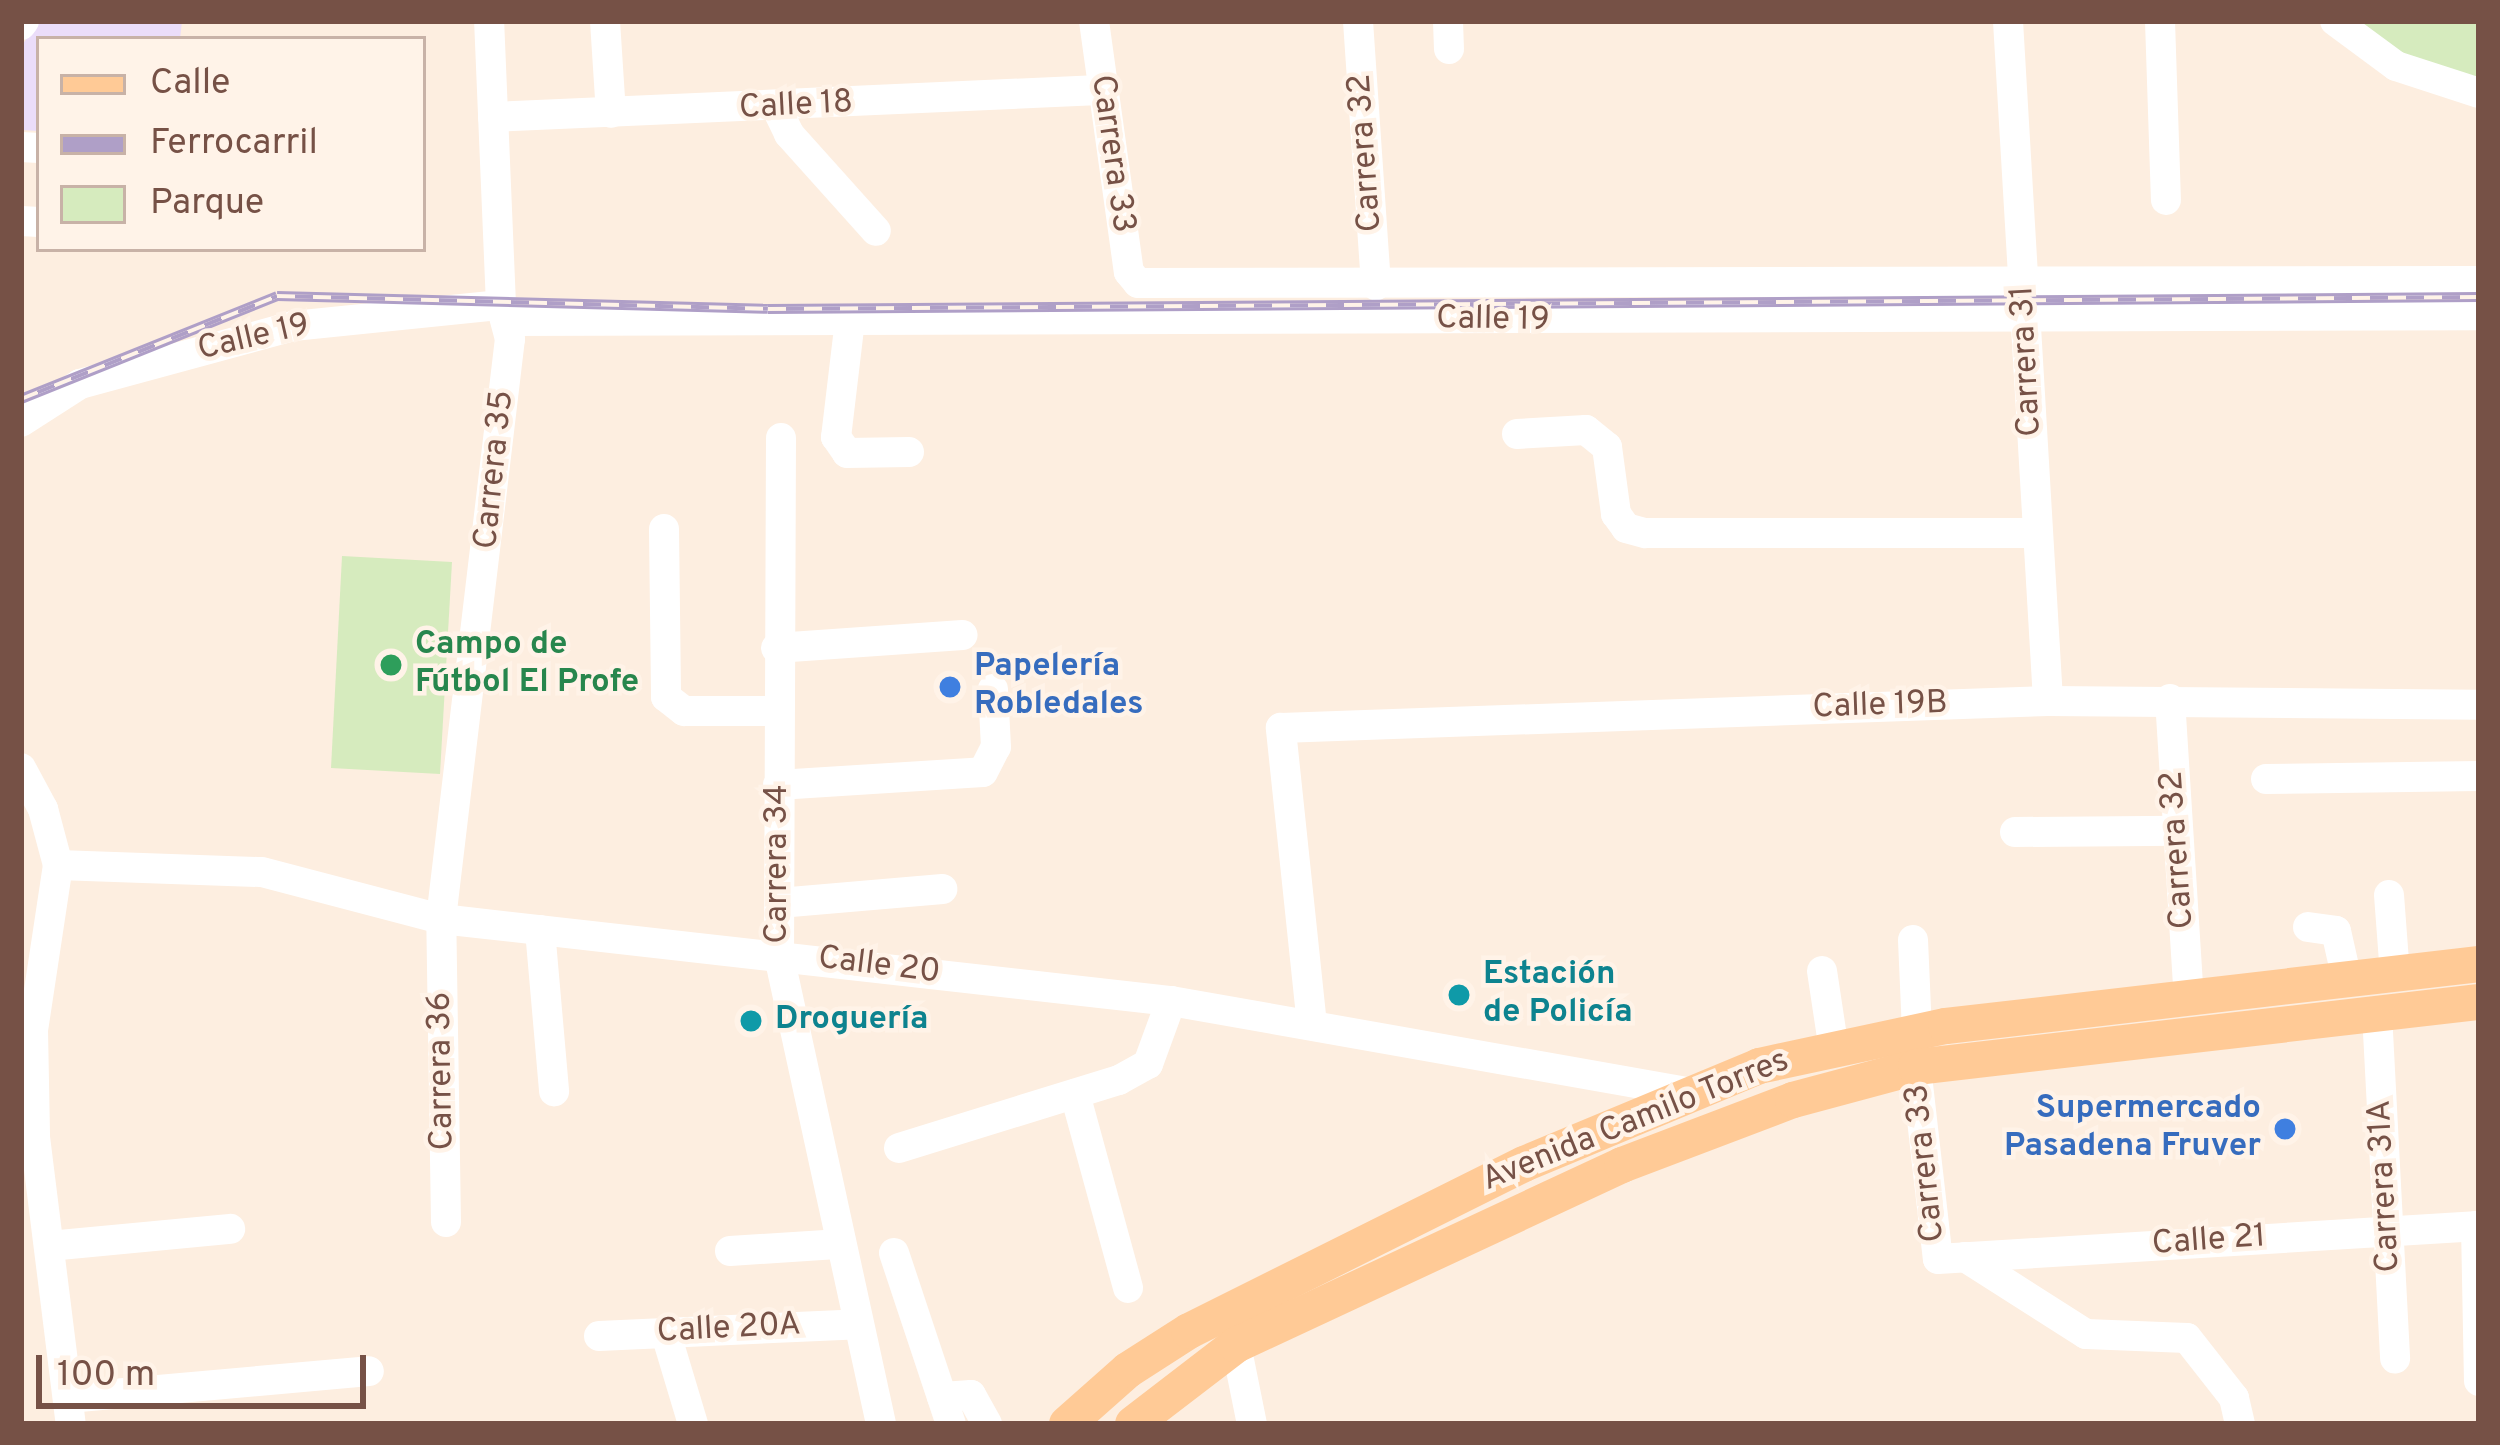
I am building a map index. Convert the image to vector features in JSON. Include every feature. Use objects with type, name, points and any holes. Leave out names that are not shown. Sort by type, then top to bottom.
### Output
[{"type":"main road","name":"Avenida Camilo Torres","points":[[1133,1424],[1235,1345],[1643,1157],[1917,1048],[2189,1000],[2479,964]]},
{"type":"main road","name":"Avenida Camilo Torres","points":[[1067,1424],[1114,1380],[1189,1331],[1524,1164],[1833,1044],[1917,1048],[2479,1002]]},
{"type":"street","name":"Carrera 35","points":[[441,919],[504,313],[489,21]]},
{"type":"street","points":[[605,21],[611,113]]},
{"type":"street","name":"Carrera 33","points":[[1094,21],[1129,272],[1138,283]]},
{"type":"street","name":"Carrera 32","points":[[1358,21],[1376,284]]},
{"type":"street","name":"Carrera 31","points":[[2008,21],[2048,700]]},
{"type":"street","points":[[2160,21],[2166,200]]},
{"type":"street","points":[[2335,21],[2396,65],[2479,93]]},
{"type":"street","name":"Calle 18","points":[[493,117],[777,109],[1100,90]]},
{"type":"street","points":[[777,109],[789,134],[876,231]]},
{"type":"street","name":"Calle 19","points":[[1138,283],[2479,281]]},
{"type":"street","name":"Calle 19","points":[[21,422],[80,384],[293,326],[504,313],[850,320],[2026,320],[2479,315]]},
{"type":"street","points":[[850,320],[836,437],[847,453],[909,452]]},
{"type":"street","points":[[1517,434],[1586,430],[1607,447],[1616,514],[1626,528],[1645,533],[2036,532]]},
{"type":"street","name":"Carrera 34","points":[[782,438],[776,648],[778,956],[814,1130],[827,1245],[860,1324],[881,1424]]},
{"type":"street","points":[[664,530],[666,697],[684,712],[778,711]]},
{"type":"street","points":[[776,648],[963,635]]},
{"type":"street","points":[[778,785],[983,772],[996,748],[993,688]]},
{"type":"street","name":"Calle 19B","points":[[1312,1025],[1281,728],[2048,700],[2479,705]]},
{"type":"street","name":"Carrera 32","points":[[2170,700],[2189,1000]]},
{"type":"street","points":[[21,768],[44,809],[58,865],[27,1050],[28,1137],[49,1246],[69,1411],[369,1371]]},
{"type":"street","points":[[2266,779],[2479,776]]},
{"type":"street","points":[[2015,832],[2177,831]]},
{"type":"street","name":"Calle 20","points":[[58,865],[262,872],[441,919],[1171,1001],[1698,1094]]},
{"type":"street","points":[[778,903],[942,889]]},
{"type":"street","points":[[2389,895],[2396,974]]},
{"type":"street","name":"Carrera 36","points":[[441,919],[446,1222]]},
{"type":"street","points":[[2308,927],[2336,931],[2347,980]]},
{"type":"street","points":[[540,930],[554,1091]]},
{"type":"street","name":"Carrera 33","points":[[1912,940],[1917,1048],[1952,1258],[2086,1334],[2187,1338],[2234,1397],[2240,1424]]},
{"type":"street","points":[[1822,971],[1833,1044]]},
{"type":"street","points":[[899,1148],[1076,1094],[1148,1064],[1171,1001]]},
{"type":"street","name":"Carrera 31A","points":[[2377,1012],[2395,1359]]},
{"type":"street","points":[[1076,1094],[1128,1288]]},
{"type":"street","points":[[2477,1226],[2479,1382]]},
{"type":"street","name":"Calle 21","points":[[1952,1258],[2477,1226]]},
{"type":"street","points":[[49,1246],[230,1229]]},
{"type":"street","points":[[730,1251],[827,1245]]},
{"type":"street","points":[[894,1253],[946,1411],[971,1395],[987,1424]]},
{"type":"street","name":"Calle 20A","points":[[599,1336],[860,1324]]},
{"type":"street","points":[[666,1334],[693,1424]]},
{"type":"street","points":[[1235,1345],[1252,1424]]},
{"type":"shaded area","points":[[38,21],[182,21],[180,36],[36,36],[36,131],[21,130],[21,47]]},
{"type":"green space","points":[[2350,21],[2479,21],[2479,83],[2407,63]]},
{"type":"green space","name":"Campo de Fútbol El Profe","points":[[342,556],[452,562],[440,774],[331,768]]},
{"type":"railway","points":[[21,399],[277,296],[768,309],[2479,297]]},
{"type":"place","name":"Campo de Fútbol El Profe","points":[[391,665]]},
{"type":"place","name":"Papelería Robledales","points":[[950,687]]},
{"type":"place","name":"Estación de Policía","points":[[1459,995]]},
{"type":"place","name":"Droguería","points":[[751,1021]]},
{"type":"place","name":"Supermercado Pasadena Fruver","points":[[2285,1129]]}]
